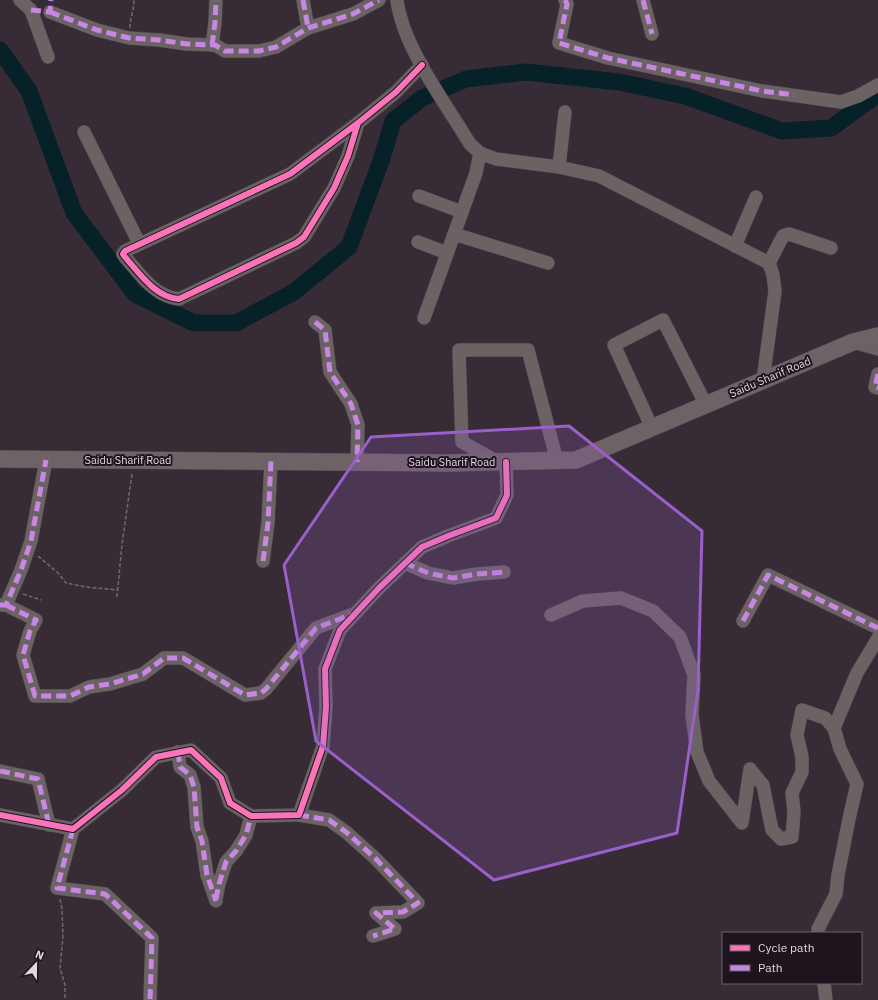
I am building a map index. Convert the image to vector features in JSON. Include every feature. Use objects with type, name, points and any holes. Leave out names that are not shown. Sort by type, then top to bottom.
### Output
[{"type":"main road","name":"Saidu Sharif Road","points":[[0,459],[271,462],[502,462],[576,460],[853,342],[878,336]]},
{"type":"street","points":[[20,0],[31,10],[48,57]]},
{"type":"street","points":[[212,45],[216,0]]},
{"type":"street","points":[[303,0],[308,28]]},
{"type":"street","points":[[50,12],[97,30],[129,38],[187,44],[215,45],[225,51],[259,51],[276,47],[308,28],[353,14],[379,0]]},
{"type":"street","points":[[397,0],[398,11],[405,33],[429,78],[470,144],[480,153],[496,159],[559,167],[599,176],[769,262]]},
{"type":"street","points":[[565,0],[567,4],[559,43],[608,58],[762,91],[841,102],[858,96],[878,85]]},
{"type":"street","points":[[643,0],[652,34]]},
{"type":"street","points":[[358,123],[348,156],[334,188],[304,237],[296,243],[179,299],[170,298],[157,292],[125,257],[125,251],[139,243],[290,174],[358,123],[396,92],[422,65]]},
{"type":"street","points":[[559,167],[565,112]]},
{"type":"street","points":[[84,132],[139,243]]},
{"type":"street","points":[[424,318],[476,173],[480,153]]},
{"type":"street","points":[[419,196],[462,212]]},
{"type":"street","points":[[735,246],[756,197]]},
{"type":"street","points":[[454,234],[548,263]]},
{"type":"street","points":[[762,380],[775,291],[773,275],[769,262],[783,236],[789,234],[831,248]]},
{"type":"street","points":[[418,242],[448,253]]},
{"type":"street","points":[[652,428],[614,345],[663,320],[706,405]]},
{"type":"street","points":[[315,322],[325,330],[330,372],[351,404],[358,425],[357,462]]},
{"type":"street","points":[[853,342],[878,349]]},
{"type":"street","points":[[299,815],[323,746],[326,707],[325,669],[340,630],[379,588],[422,547],[496,518],[507,495],[502,462],[462,442],[459,350],[528,350],[557,461]]},
{"type":"street","points":[[878,374],[876,387],[878,388]]},
{"type":"street","points":[[46,460],[29,549],[21,570],[3,605],[36,620],[30,631],[23,655],[35,696],[70,696],[89,687],[110,684],[143,674],[164,658],[183,658],[245,695],[261,693],[316,628],[356,612]]},
{"type":"street","points":[[263,561],[268,523],[271,462]]},
{"type":"street","points":[[405,563],[428,573],[453,578],[504,572]]},
{"type":"street","points":[[743,621],[768,575],[878,628]]},
{"type":"street","points":[[551,615],[583,601],[621,598],[653,611],[680,637],[694,675],[692,715],[696,752],[709,781],[742,823],[750,769],[763,785],[772,830],[781,839],[792,836],[794,812],[792,793],[802,772],[802,757],[796,735],[802,710],[825,718],[834,728],[840,750],[858,784],[846,833],[836,894],[818,932]]},
{"type":"street","points":[[834,728],[857,673],[878,638]]},
{"type":"street","points":[[150,1000],[152,938],[105,894],[57,888],[73,829],[122,790],[156,757],[191,750],[221,778],[230,802],[252,816],[299,815],[329,820],[346,832],[375,858],[418,903],[403,912],[376,914],[395,929],[373,936]]},
{"type":"street","points":[[178,752],[180,767],[190,775],[194,787],[197,828],[202,841],[207,875],[216,901],[219,884],[226,862],[236,851],[246,835],[252,816]]},
{"type":"street","points":[[0,771],[38,779],[49,825]]},
{"type":"street","points":[[0,815],[73,829]]},
{"type":"street","points":[[824,984],[826,1000]]},
{"type":"path","points":[[129,38],[130,21],[134,9],[134,0]]},
{"type":"path","points":[[117,597],[122,544],[135,460]]},
{"type":"path","points":[[29,549],[58,573],[66,583],[86,587],[117,590]]},
{"type":"path","points":[[57,888],[62,909],[63,936],[60,968],[65,986],[65,1000]]},
{"type":"highlighted area","points":[[569,426],[702,531],[698,690],[677,833],[494,880],[316,741],[284,565],[371,437]]},
{"type":"waterway","points":[[0,50],[29,91],[74,213],[135,294],[194,323],[236,323],[294,292],[349,247],[382,158],[393,121],[422,98],[466,79],[526,72],[619,82],[685,96],[782,131],[831,128],[878,94]]},
{"type":"marked path","points":[[31,10],[50,12],[51,0]]},
{"type":"marked path","points":[[212,45],[216,0]]},
{"type":"marked path","points":[[303,0],[308,28]]},
{"type":"marked path","points":[[50,12],[97,30],[129,38],[187,44],[215,45],[225,51],[259,51],[276,47],[308,28],[353,14],[379,0]]},
{"type":"marked path","points":[[565,0],[567,4],[559,43],[608,58],[762,91],[794,95]]},
{"type":"marked path","points":[[643,0],[652,34]]},
{"type":"marked path","points":[[315,322],[325,330],[330,372],[351,404],[358,425],[357,462]]},
{"type":"marked path","points":[[878,374],[875,387],[878,388]]},
{"type":"marked path","points":[[0,605],[6,605],[21,570],[31,541],[46,460]]},
{"type":"marked path","points":[[263,561],[268,523],[271,461]]},
{"type":"marked path","points":[[405,563],[428,573],[453,578],[504,572]]},
{"type":"marked path","points":[[743,621],[768,575],[878,628]]},
{"type":"marked path","points":[[6,605],[36,620],[30,631],[23,655],[35,696],[70,696],[89,687],[110,684],[143,674],[164,658],[183,658],[245,695],[261,693],[266,689],[316,628],[353,614]]},
{"type":"marked path","points":[[178,752],[180,767],[190,775],[194,787],[197,827],[202,841],[207,875],[216,901]]},
{"type":"marked path","points":[[0,771],[38,779],[49,825]]},
{"type":"marked path","points":[[299,815],[329,820],[346,832],[375,858],[418,903],[403,912],[376,913],[395,929],[373,936]]},
{"type":"marked path","points":[[216,899],[226,862],[236,851],[246,835],[251,816]]},
{"type":"marked path","points":[[73,829],[57,888],[105,894],[152,938],[150,1000]]},
{"type":"cycle path","points":[[358,123],[348,156],[334,188],[304,237],[296,243],[179,299],[170,297],[155,289],[142,277],[123,254],[125,251],[290,174],[358,123],[396,92],[422,65]]},
{"type":"cycle path","points":[[0,815],[73,829],[122,790],[156,757],[191,750],[221,778],[230,803],[251,816],[299,815],[323,746],[326,707],[325,669],[340,630],[379,588],[422,547],[496,518],[507,495],[506,462]]}]
